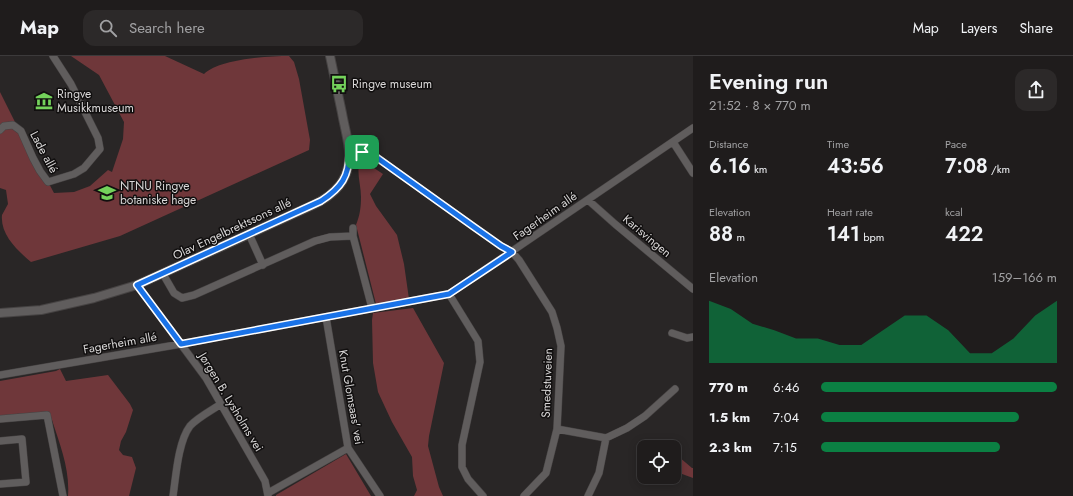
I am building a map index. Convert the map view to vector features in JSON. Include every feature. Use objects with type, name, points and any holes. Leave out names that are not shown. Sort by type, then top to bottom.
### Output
[{"type":"street","name":"Lade allé","points":[[0,130],[4,126],[12,126],[21,131],[33,158],[48,182],[74,174],[84,168],[100,149],[98,138],[71,84],[53,56]]},
{"type":"street","name":"Olav Engelbrektssons allé","points":[[0,314],[41,310],[94,298],[137,285],[313,205],[328,196],[336,189],[347,172],[349,163],[349,151],[330,56]]},
{"type":"street","name":"Fagerheim allé","points":[[0,375],[181,344],[449,294],[693,128]]},
{"type":"street","points":[[673,142],[693,173]]},
{"type":"street","name":"Smedstuveien","points":[[349,151],[362,152],[376,157],[501,246],[512,252],[519,260],[552,312],[561,346],[557,429],[546,474],[524,496]]},
{"type":"street","name":"Karisvingen","points":[[588,200],[693,289]]},
{"type":"street","points":[[163,274],[174,293],[182,298],[194,295],[316,241],[353,232],[372,308]]},
{"type":"street","points":[[250,234],[263,265]]},
{"type":"street","name":"Jørgen B. Lysholms vei","points":[[137,285],[206,378],[265,481],[268,494]]},
{"type":"street","points":[[449,294],[478,341],[480,362],[462,445],[462,467],[468,479],[483,496]]},
{"type":"street","name":"Knut Glomsaas' vei","points":[[326,317],[348,448],[380,496]]},
{"type":"street","points":[[672,334],[687,338],[693,337]]},
{"type":"street","points":[[557,429],[606,438],[627,428],[645,416],[675,388]]},
{"type":"street","points":[[173,496],[182,441],[187,431],[194,422],[221,404]]},
{"type":"street","points":[[0,419],[47,415],[63,496]]},
{"type":"street","points":[[588,496],[599,473],[606,438]]},
{"type":"street","points":[[0,441],[22,439],[26,482],[0,484]]},
{"type":"street","points":[[268,494],[348,448]]},
{"type":"shaded area","name":"NTNU Ringve botaniske hage","points":[[71,56],[165,56],[204,74],[221,65],[245,59],[289,56],[294,62],[299,79],[310,140],[309,150],[120,236],[31,262],[11,242],[2,222],[2,215],[8,204],[6,190],[0,188],[0,130],[13,126],[21,131],[54,193],[74,192],[90,186],[108,170],[112,172],[123,139],[124,122],[99,75]]},
{"type":"shaded area","points":[[0,92],[15,122],[0,126]]},
{"type":"shaded area","points":[[365,162],[383,174],[370,194],[376,206],[397,235],[404,264],[409,299],[376,304],[356,225],[361,204],[358,173],[359,165]]},
{"type":"shaded area","points":[[413,308],[444,363],[428,446],[439,487],[443,496],[414,496],[417,490],[413,476],[412,457],[392,422],[378,392],[373,363],[373,313]]},
{"type":"shaded area","points":[[60,369],[66,381],[108,375],[130,404],[133,410],[119,450],[123,455],[132,457],[136,468],[129,496],[68,496],[64,457],[49,414],[0,417],[0,381]]},
{"type":"shaded area","points":[[346,454],[371,496],[276,496],[276,495]]},
{"type":"shaded area","points":[[681,459],[693,468],[693,478],[681,474]]},
{"type":"place","name":"Ringve museum","points":[[339,84]]},
{"type":"place","name":"Ringve Musikkmuseum","points":[[44,101]]},
{"type":"place","name":"NTNU Ringve botaniske hage","points":[[107,193]]},
{"type":"route","points":[[349,151],[362,152],[376,157],[501,246],[512,252],[449,294],[181,344],[137,285],[321,201],[336,189],[342,181],[347,172],[349,151]]}]
